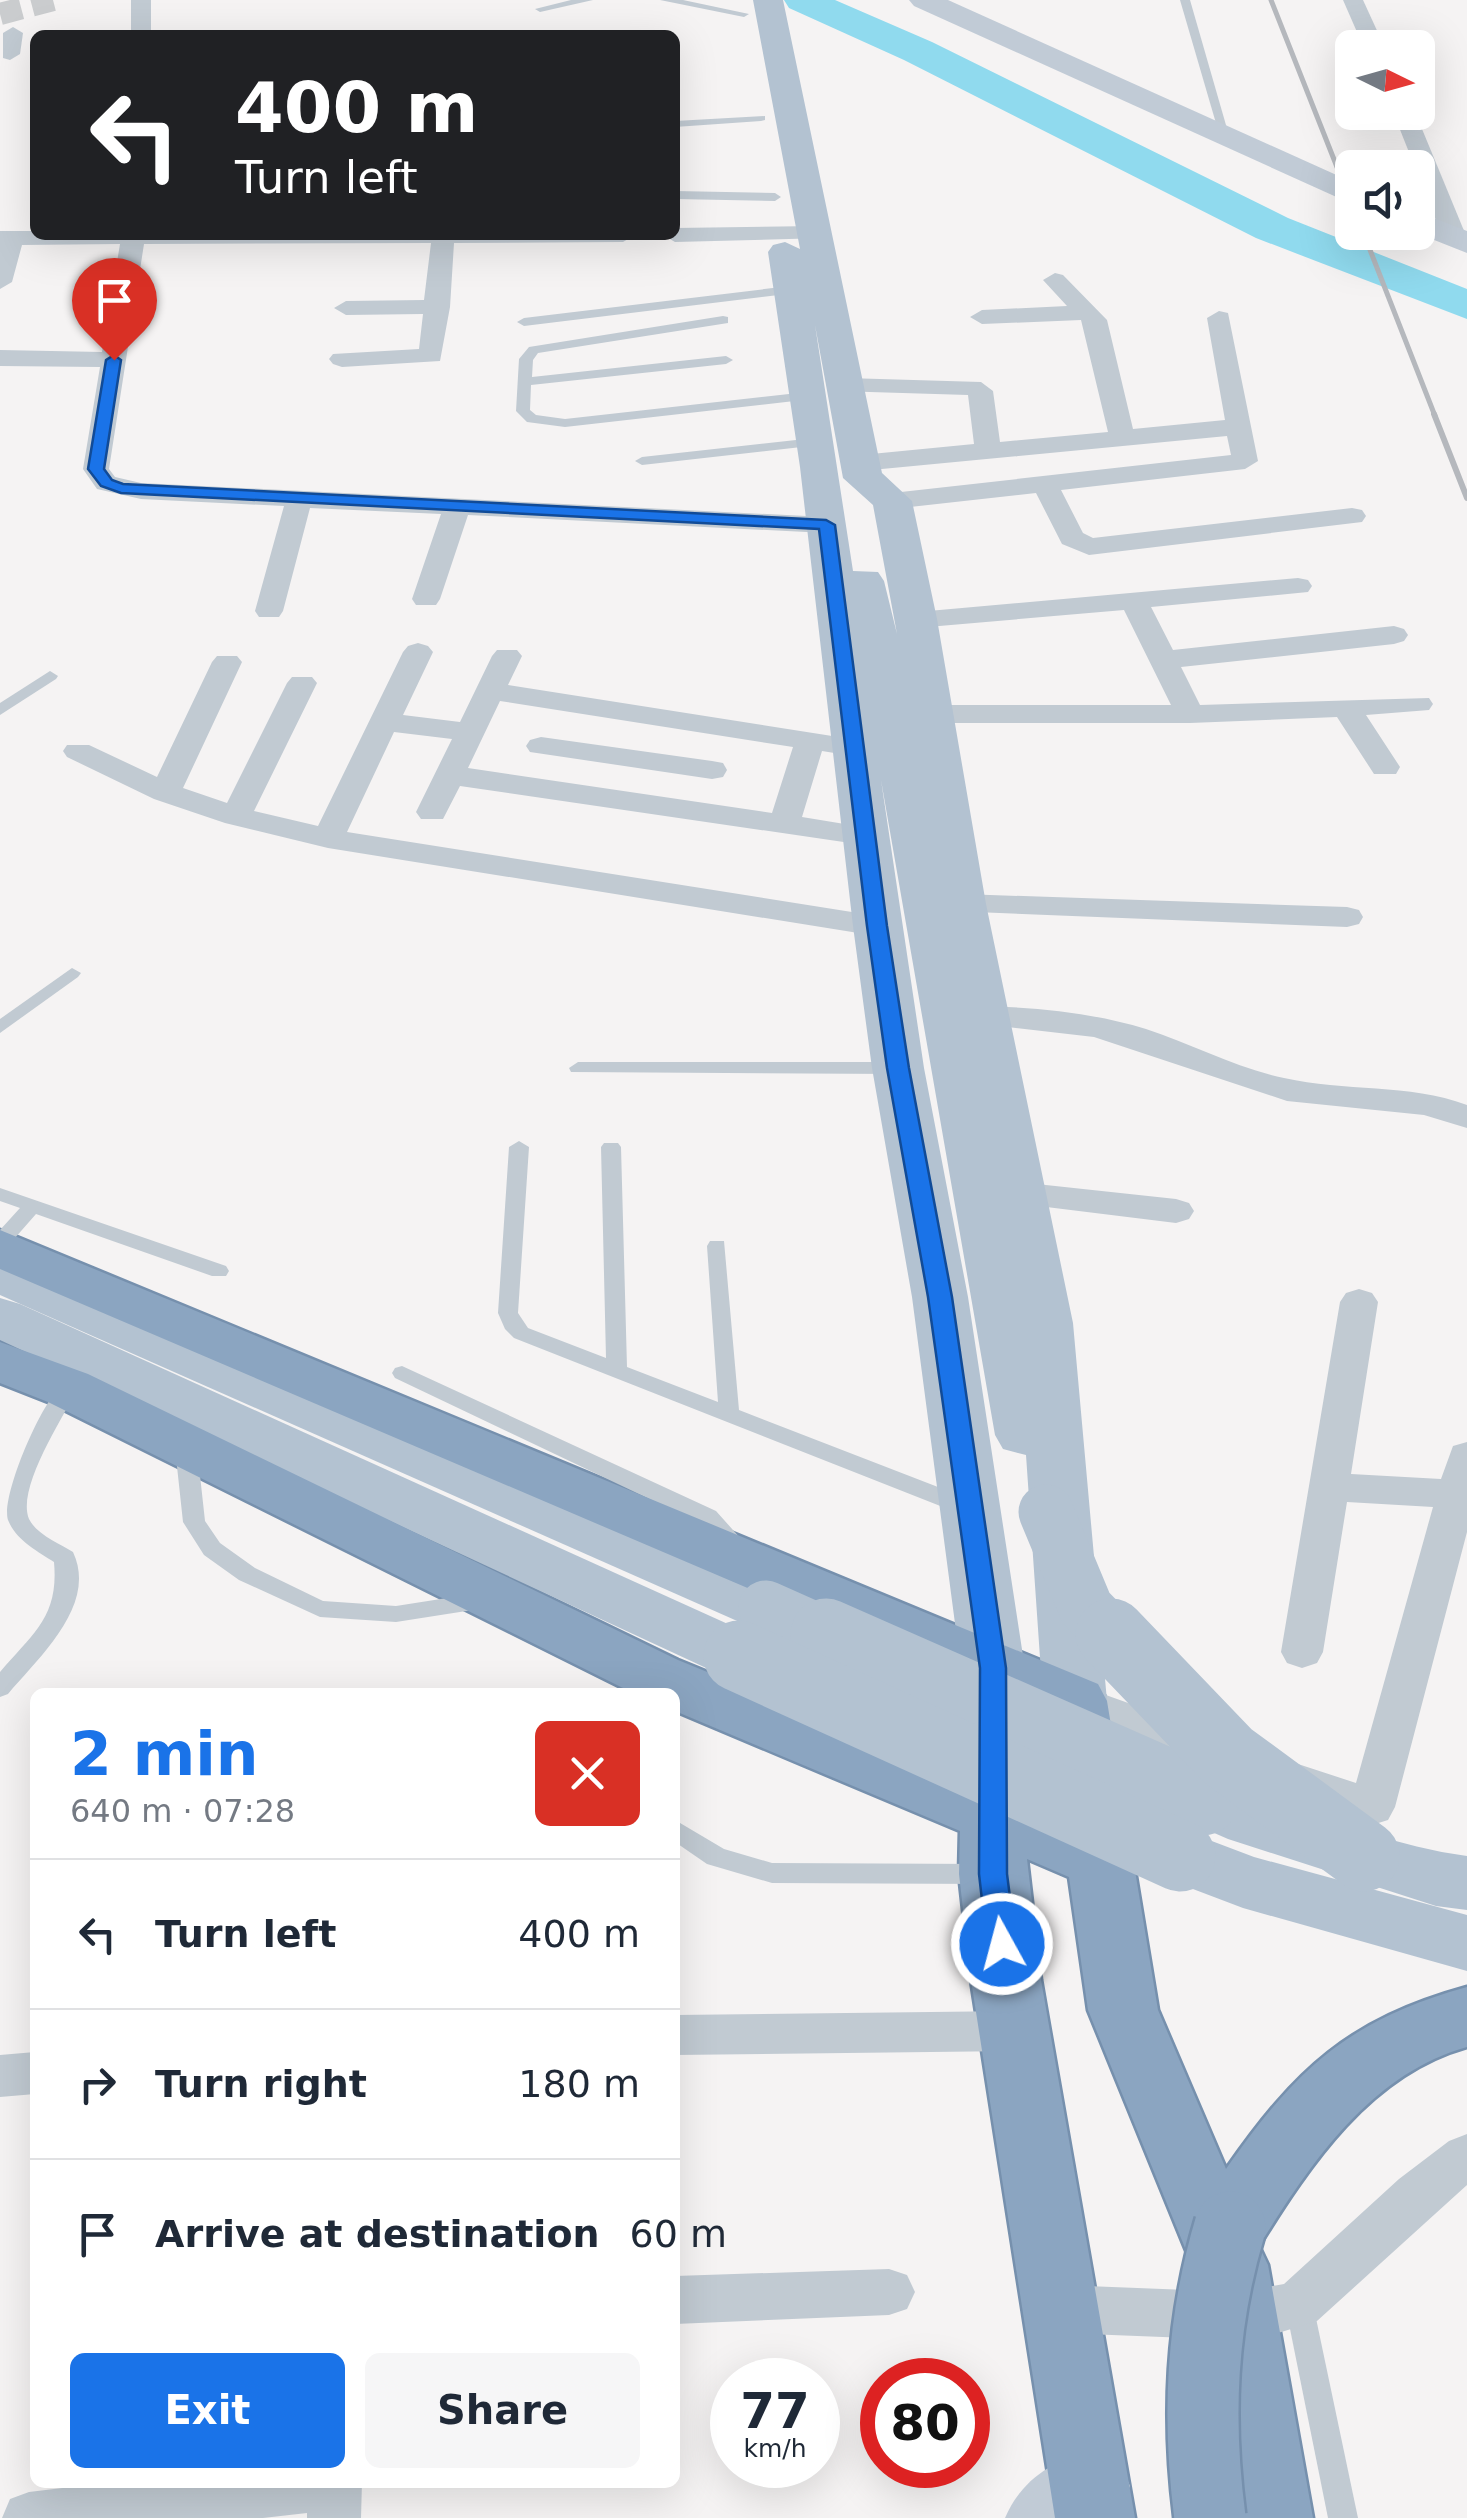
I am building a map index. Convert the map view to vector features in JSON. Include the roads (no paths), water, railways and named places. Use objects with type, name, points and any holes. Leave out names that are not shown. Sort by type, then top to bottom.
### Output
[{"type":"highway","points":[[11,1232],[757,1612],[993,1668],[1075,1702],[1123,2010],[1230,2264],[1269,2310],[1273,2518]]},
{"type":"highway","points":[[0,1362],[68,1388],[496,1598],[648,1685]]},
{"type":"highway","points":[[993,1668],[993,1846],[1015,2031],[1061,2309],[1077,2507]]},
{"type":"highway","points":[[680,1700],[993,1846],[1100,1861]]},
{"type":"highway","points":[[1210,2518],[1202,2368],[1214,2272],[1230,2226],[1270,2166],[1343,2079],[1380,2050],[1467,2016]]},
{"type":"main road","points":[[751,5],[761,118],[794,222],[790,290],[827,391],[872,481],[916,620],[962,904],[1045,1323],[1075,1702]]},
{"type":"main road","points":[[751,5],[827,391],[814,442],[826,525],[831,744],[864,836],[898,1068],[940,1297],[993,1668]]},
{"type":"main road","points":[[872,481],[862,578],[880,650],[1018,1406],[1046,1512],[1086,1608],[1228,1756],[1364,1856]]},
{"type":"main road","points":[[0,1273],[757,1612],[1227,1810],[1436,1879],[1467,1883]]},
{"type":"main road","points":[[0,1318],[757,1612],[1243,1881],[1467,1943]]},
{"type":"street","points":[[141,0],[141,30]]},
{"type":"street","points":[[924,0],[1335,186]]},
{"type":"street","points":[[1354,0],[1367,30]]},
{"type":"street","points":[[1412,130],[1461,241]]},
{"type":"street","points":[[680,224],[794,222]]},
{"type":"street","points":[[680,233],[794,222]]},
{"type":"street","points":[[4,233],[30,225]]},
{"type":"street","points":[[1435,230],[1461,241]]},
{"type":"street","points":[[4,233],[30,234]]},
{"type":"street","points":[[0,282],[4,233]]},
{"type":"street","points":[[133,240],[96,469],[106,483],[141,491],[826,525]]},
{"type":"street","points":[[342,359],[432,356],[444,240]]},
{"type":"street","points":[[1055,280],[1095,320],[1122,438]]},
{"type":"street","points":[[346,308],[438,307]]},
{"type":"street","points":[[982,317],[1090,312]]},
{"type":"street","points":[[872,481],[1044,483],[1244,462],[1220,318]]},
{"type":"street","points":[[0,358],[114,360]]},
{"type":"street","points":[[827,391],[972,387],[980,392],[988,451]]},
{"type":"street","points":[[872,481],[988,451],[1238,428]]},
{"type":"street","points":[[1044,483],[1072,538],[1089,547],[1352,516]]},
{"type":"street","points":[[268,611],[299,499]]},
{"type":"street","points":[[426,599],[457,506]]},
{"type":"street","points":[[916,620],[1298,586]]},
{"type":"street","points":[[1134,601],[1190,714]]},
{"type":"street","points":[[1163,660],[1394,635]]},
{"type":"street","points":[[328,838],[418,652]]},
{"type":"street","points":[[432,812],[507,656]]},
{"type":"street","points":[[165,792],[227,662]]},
{"type":"street","points":[[236,816],[302,683]]},
{"type":"street","points":[[491,691],[831,744],[784,826]]},
{"type":"street","points":[[532,787],[553,701]]},
{"type":"street","points":[[932,714],[1190,714],[1418,704]]},
{"type":"street","points":[[1346,707],[1385,767]]},
{"type":"street","points":[[384,722],[471,732]]},
{"type":"street","points":[[542,746],[712,770]]},
{"type":"street","points":[[78,751],[165,792],[236,816],[328,838],[877,926]]},
{"type":"street","points":[[450,775],[864,836]]},
{"type":"street","points":[[962,904],[1347,917]]},
{"type":"street","points":[[986,1016],[1080,1024],[1154,1043],[1246,1081],[1332,1097],[1422,1103],[1467,1118]]},
{"type":"street","points":[[1018,1194],[1176,1211]]},
{"type":"street","points":[[1302,1652],[1359,1302]]},
{"type":"street","points":[[1075,1702],[1372,1807],[1463,1482],[1329,1487]]},
{"type":"street","points":[[680,2035],[1015,2031]]},
{"type":"street","points":[[0,2076],[30,2073]]},
{"type":"street","points":[[1061,2309],[1269,2310],[1467,2156]]},
{"type":"street","points":[[680,2300],[888,2292]]},
{"type":"street","points":[[29,2518],[335,2495]]},
{"type":"lane","points":[[540,9],[588,0]]},
{"type":"lane","points":[[665,0],[751,5]]},
{"type":"lane","points":[[1185,0],[1226,137]]},
{"type":"lane","points":[[680,124],[761,118]]},
{"type":"lane","points":[[680,196],[794,222]]},
{"type":"lane","points":[[524,322],[790,290]]},
{"type":"lane","points":[[723,320],[534,350],[526,359],[523,411],[532,419],[565,423],[827,391]]},
{"type":"lane","points":[[525,382],[726,360]]},
{"type":"lane","points":[[642,462],[814,442]]},
{"type":"lane","points":[[0,710],[50,676]]},
{"type":"lane","points":[[0,1028],[72,974]]},
{"type":"lane","points":[[578,1068],[898,1068]]},
{"type":"lane","points":[[520,1147],[508,1313],[521,1332],[970,1508]]},
{"type":"lane","points":[[611,1147],[616,1370]]},
{"type":"lane","points":[[0,1194],[11,1232],[219,1271]]},
{"type":"lane","points":[[717,1246],[728,1414]]},
{"type":"lane","points":[[402,1373],[708,1518],[757,1612]]},
{"type":"lane","points":[[0,1688],[53,1625],[68,1591],[65,1558],[33,1536],[18,1518],[17,1489],[68,1388]]},
{"type":"lane","points":[[186,1446],[194,1522],[212,1548],[247,1574],[320,1609],[357,1613],[396,1614],[496,1598]]},
{"type":"lane","points":[[680,1833],[716,1857],[772,1873],[993,1846]]},
{"type":"lane","points":[[1269,2310],[1343,2518]]},
{"type":"waterway","points":[[803,0],[918,51],[1272,228],[1467,305]]},
{"type":"tunnel","points":[[0,14],[53,0]]},
{"type":"railway","points":[[1271,0],[1335,162]]},
{"type":"railway","points":[[1370,250],[1435,416]]},
{"type":"railway","points":[[1434,414],[1467,498]]}]
